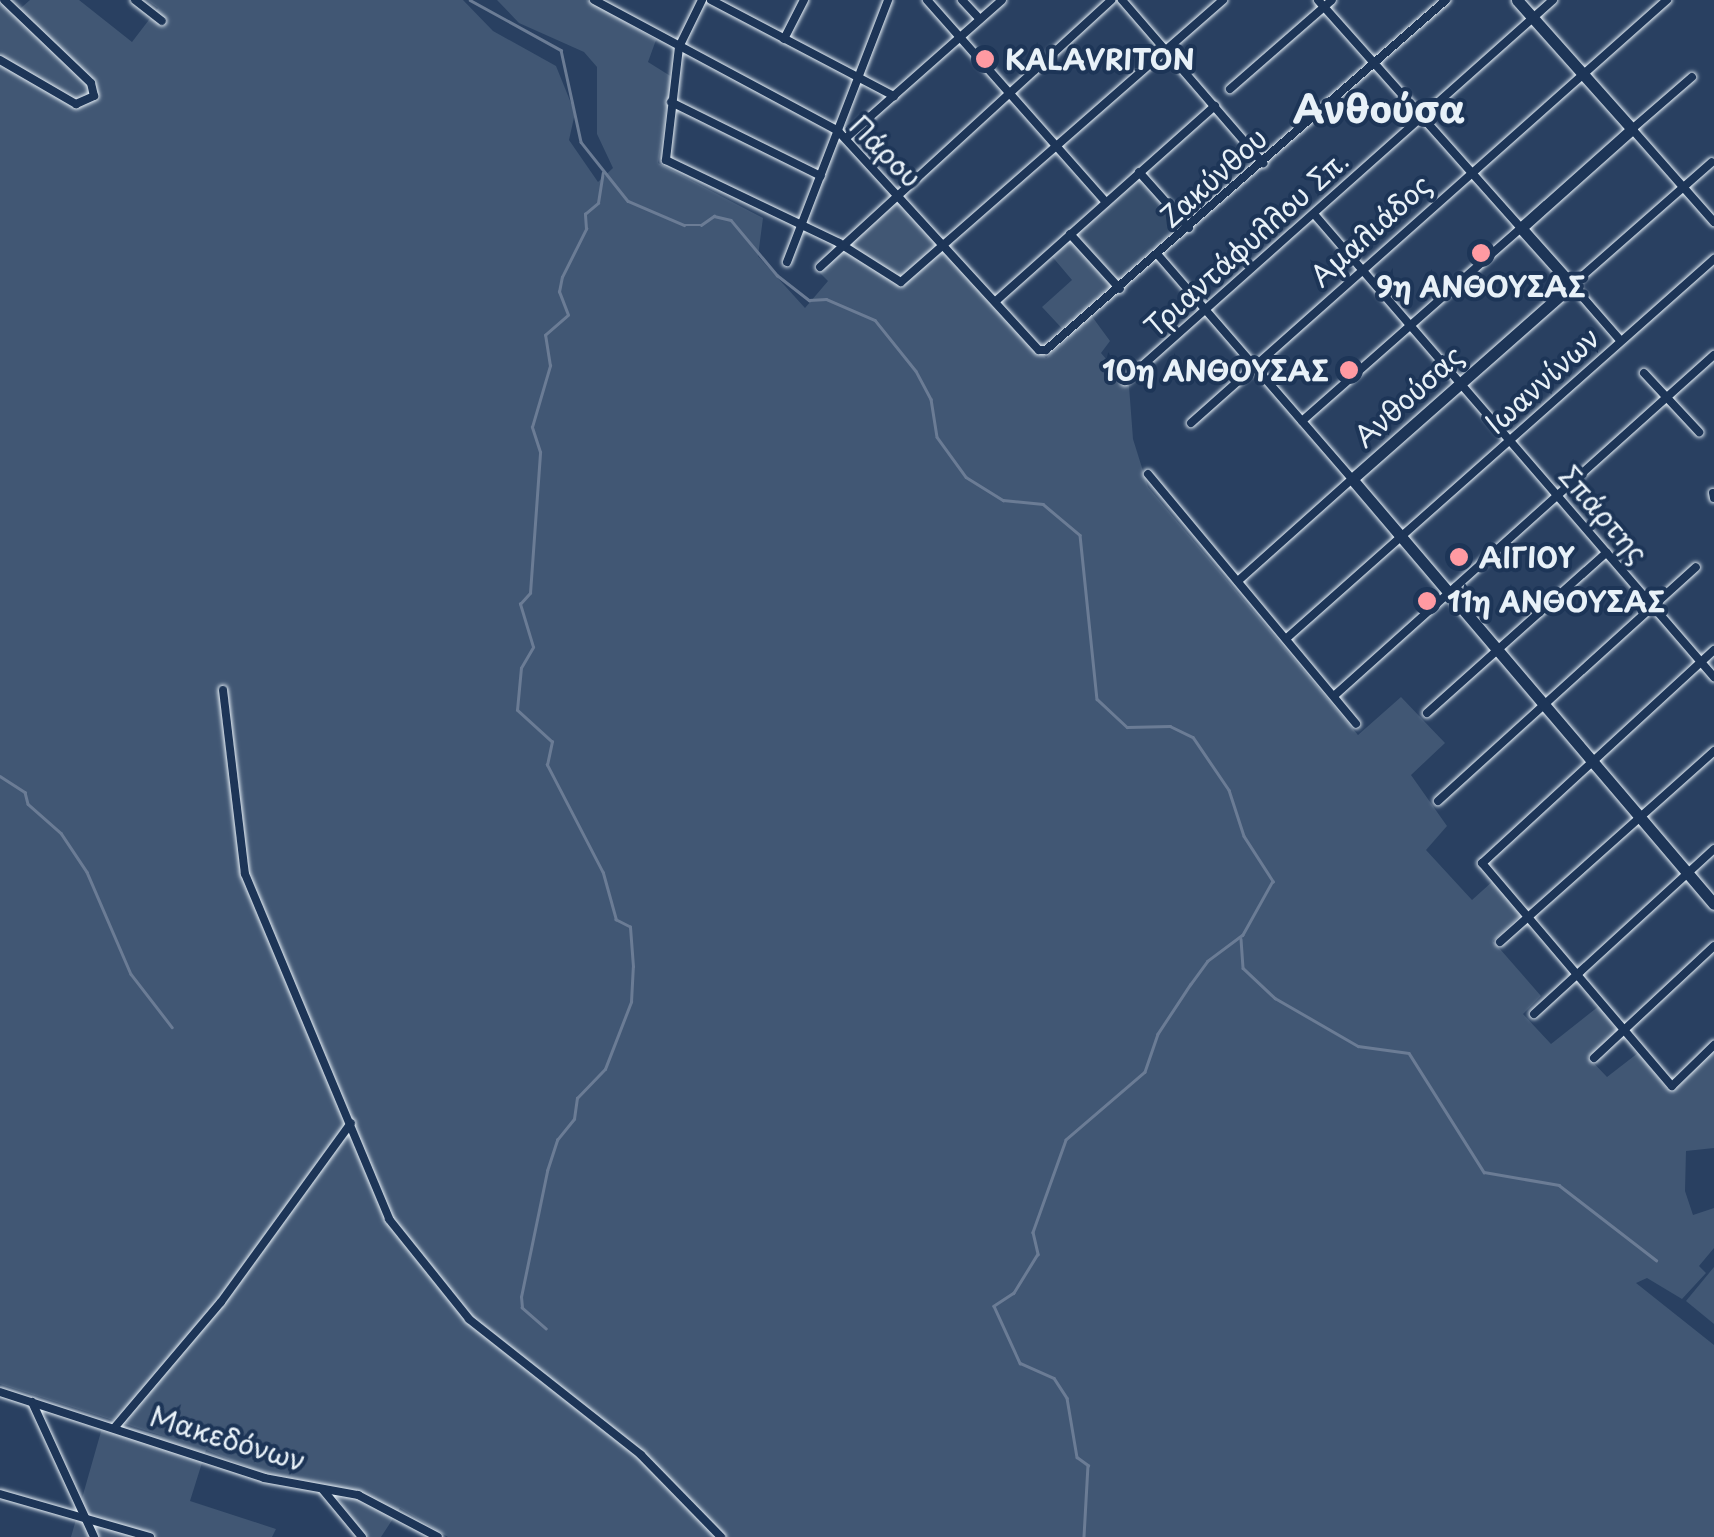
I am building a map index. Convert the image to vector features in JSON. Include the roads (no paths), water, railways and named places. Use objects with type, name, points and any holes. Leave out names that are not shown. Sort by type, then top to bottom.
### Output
[{"type":"street","points":[[0,60],[76,104],[94,96],[91,83],[4,0]]},
{"type":"street","points":[[12,10],[20,0]]},
{"type":"street","points":[[135,0],[162,20]]},
{"type":"street","name":"Πάρου","points":[[594,0],[838,131],[1039,350],[1054,347]]},
{"type":"street","points":[[702,0],[679,47],[664,154],[675,167],[801,230],[838,243],[901,282],[1223,0]]},
{"type":"street","points":[[711,0],[894,96]]},
{"type":"street","points":[[784,39],[804,0]]},
{"type":"street","points":[[786,262],[888,0]]},
{"type":"street","points":[[926,0],[1106,202]]},
{"type":"street","points":[[962,0],[980,19]]},
{"type":"street","points":[[846,138],[1002,0]]},
{"type":"street","points":[[820,267],[838,243],[1111,0]]},
{"type":"street","points":[[1122,0],[1263,162]]},
{"type":"street","points":[[1230,89],[1321,4],[1332,0]]},
{"type":"street","name":"Ζακύνθου","points":[[1054,347],[1446,0]]},
{"type":"street","points":[[1517,0],[1714,222]]},
{"type":"street","name":"Τριαντάφυλλου Σπ.","points":[[1125,381],[1553,0]]},
{"type":"street","name":"Αμαλιάδος","points":[[1191,423],[1469,171],[1667,0]]},
{"type":"street","points":[[1321,4],[1620,340]]},
{"type":"street","points":[[1302,421],[1692,77]]},
{"type":"street","points":[[671,102],[820,176]]},
{"type":"street","points":[[996,300],[1214,106]]},
{"type":"street","points":[[1572,286],[1712,162]]},
{"type":"street","points":[[1139,172],[1188,228]]},
{"type":"street","name":"Σπάρτης","points":[[1314,214],[1714,677]]},
{"type":"street","points":[[1070,234],[1120,289]]},
{"type":"street","points":[[1158,255],[1352,479],[1238,580]]},
{"type":"street","name":"Ιωαννίνων","points":[[1288,637],[1714,259]]},
{"type":"street","name":"Ανθούσας","points":[[1572,286],[1352,479],[1714,904]]},
{"type":"street","points":[[1335,695],[1714,355]]},
{"type":"street","points":[[1644,372],[1670,395],[1698,432]]},
{"type":"street","points":[[1148,474],[1288,637],[1356,724]]},
{"type":"street","points":[[1427,712],[1607,552]]},
{"type":"street","points":[[1438,801],[1696,567]]},
{"type":"street","points":[[1714,650],[1482,863],[1672,1086],[1714,1044]]},
{"type":"street","points":[[223,690],[245,874],[351,1123],[379,1200],[437,1285],[468,1319],[642,1455],[721,1537]]},
{"type":"street","points":[[1500,942],[1714,751]]},
{"type":"street","points":[[1534,1014],[1714,849]]},
{"type":"street","points":[[1594,1058],[1714,946]]},
{"type":"street","points":[[115,1427],[222,1302],[351,1123]]},
{"type":"street","name":"Μακεδόνων","points":[[0,1392],[264,1478],[371,1500],[438,1537]]},
{"type":"street","points":[[32,1402],[94,1537]]},
{"type":"street","points":[[322,1490],[362,1537]]},
{"type":"street","points":[[0,1494],[150,1537]]},
{"type":"waterway","points":[[470,0],[561,50],[581,142],[628,201],[684,225],[701,225],[714,216],[731,220],[777,275],[809,300],[826,299],[875,320],[916,371],[931,399],[937,437],[966,477],[1003,500],[1043,504],[1080,535],[1097,699],[1127,727],[1170,726],[1193,737],[1229,790],[1244,836],[1273,881],[1243,935],[1208,961],[1191,984],[1158,1034],[1145,1072],[1066,1140],[1033,1232],[1038,1254],[1014,1293],[994,1306],[1020,1363],[1054,1378],[1067,1398],[1077,1457],[1088,1465],[1084,1537]]},
{"type":"waterway","points":[[546,1329],[522,1308],[521,1297],[547,1171],[557,1140],[574,1119],[577,1098],[605,1069],[631,1002],[633,967],[630,927],[616,920],[603,873],[547,765],[552,742],[517,710],[521,668],[533,647],[520,604],[530,593],[540,452],[532,427],[550,366],[545,335],[568,315],[559,292],[562,277],[586,229],[585,214],[598,203],[603,173]]},
{"type":"waterway","points":[[0,776],[25,792],[28,804],[61,833],[87,872],[131,974],[172,1027]]},
{"type":"waterway","points":[[1241,939],[1243,968],[1275,998],[1358,1046],[1409,1053],[1484,1172],[1559,1185],[1656,1260]]},
{"type":"place","name":"KALAVRITON","points":[[985,59]]},
{"type":"place","name":"9η ΑΝΘΟΥΣΑΣ","points":[[1481,253]]},
{"type":"place","name":"10η ΑΝΘΟΥΣΑΣ","points":[[1349,370]]},
{"type":"place","name":"ΑΙΓΙΟΥ","points":[[1459,557]]},
{"type":"place","name":"11η ΑΝΘΟΥΣΑΣ","points":[[1427,601]]},
{"type":"district","name":"Ανθούσα","points":[[1379,108]]}]
